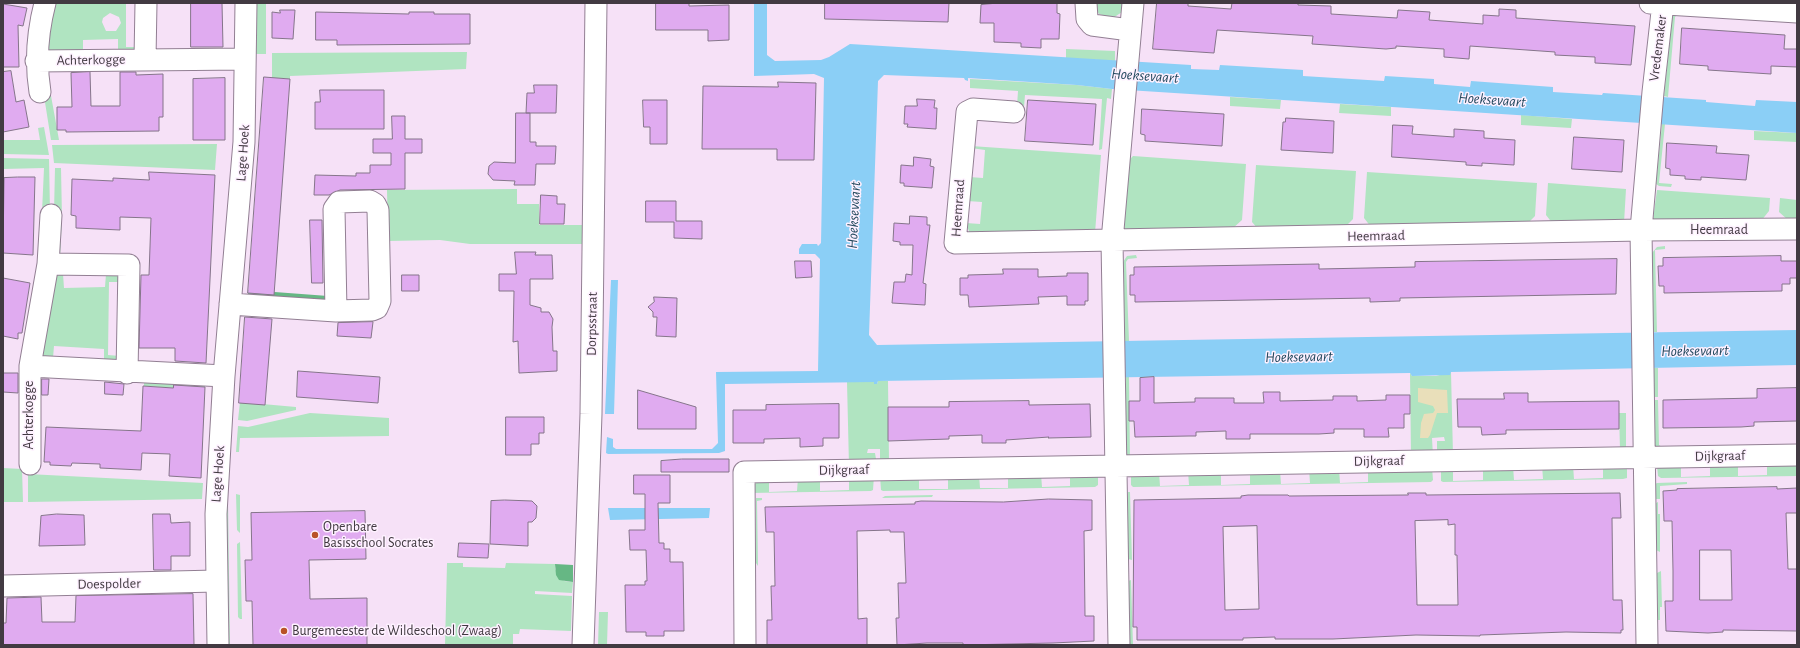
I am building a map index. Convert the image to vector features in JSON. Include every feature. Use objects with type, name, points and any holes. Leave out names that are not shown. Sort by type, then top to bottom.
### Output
[{"type":"street","name":"Achterkogge","points":[[40,92],[36,61],[38,38],[45,3]]},
{"type":"street","name":"Achterkogge","points":[[145,59],[146,3]]},
{"type":"street","name":"Lage Hoek","points":[[218,645],[216,514],[224,376],[244,142],[246,3]]},
{"type":"street","name":"Dorpsstraat","points":[[583,645],[591,414],[596,3]]},
{"type":"street","points":[[1086,3],[1087,19],[1092,24],[1130,30]]},
{"type":"street","points":[[1119,645],[1112,241],[1133,3]]},
{"type":"street","name":"Vredemaker","points":[[1641,230],[1653,92],[1658,3],[1797,12]]},
{"type":"street","name":"Achterkogge","points":[[36,61],[245,59]]},
{"type":"street","name":"Heemraad","points":[[1014,112],[973,109],[967,112],[955,243],[1641,230],[1797,229]]},
{"type":"street","points":[[230,304],[336,311],[372,310],[377,308],[380,302],[378,210],[375,204],[370,201],[339,202],[334,209],[336,311]]},
{"type":"street","name":"Achterkogge","points":[[30,464],[30,366],[48,264],[51,215]]},
{"type":"street","points":[[1641,230],[1641,330],[1643,457],[1647,561],[1647,645]]},
{"type":"street","points":[[48,264],[135,265],[127,373]]},
{"type":"street","name":"Achterkogge","points":[[30,366],[127,373],[224,376]]},
{"type":"street","name":"Dijkgraaf","points":[[746,645],[744,472],[1797,455]]},
{"type":"street","name":"Doespolder","points":[[3,586],[216,581]]},
{"type":"green space","points":[[54,3],[126,3],[126,47],[137,47],[137,51],[118,50],[118,39],[83,40],[83,52],[54,52],[49,49],[45,38]],"holes":[[[110,13],[119,17],[121,23],[116,31],[106,31],[102,22],[103,18]]]},
{"type":"green space","points":[[252,3],[266,3],[266,54],[253,54]]},
{"type":"green space","points":[[1092,3],[1126,3],[1122,12],[1113,18],[1099,14]]},
{"type":"green space","points":[[1678,14],[1675,17],[1668,97],[1664,96],[1672,15]]},
{"type":"green space","points":[[1066,49],[1115,51],[1115,61],[1066,58]]},
{"type":"green space","points":[[467,52],[466,69],[290,76],[290,79],[272,78],[272,53]]},
{"type":"green space","points":[[46,68],[59,140],[51,140],[44,96]]},
{"type":"green space","points":[[970,79],[1077,85],[1112,89],[1111,99],[1107,98],[1102,149],[1099,150],[1102,99],[1025,95],[1024,107],[1017,106],[1018,91],[970,88]]},
{"type":"green space","points":[[1230,97],[1281,100],[1280,109],[1230,106]]},
{"type":"green space","points":[[1340,104],[1391,107],[1391,116],[1339,113]]},
{"type":"green space","points":[[1521,115],[1572,119],[1571,128],[1521,125]]},
{"type":"green space","points":[[1662,124],[1665,124],[1659,183],[1672,184],[1671,187],[1659,186],[1656,184]]},
{"type":"green space","points":[[44,127],[49,155],[3,154],[3,140],[40,140],[38,128]]},
{"type":"green space","points":[[1754,131],[1797,133],[1797,142],[1754,140]]},
{"type":"green space","points":[[217,144],[215,170],[54,163],[52,145]]},
{"type":"green space","points":[[971,146],[1101,155],[1095,233],[970,234],[966,223],[980,224],[982,202],[967,201],[969,177],[983,178],[985,150],[971,148]]},
{"type":"green space","points":[[1133,156],[1246,164],[1242,220],[1232,229],[1127,230],[1124,228],[1130,159]]},
{"type":"green space","points":[[3,158],[49,159],[50,212],[42,212],[44,168],[3,169]]},
{"type":"green space","points":[[1256,165],[1356,171],[1353,219],[1344,228],[1258,229],[1252,222]]},
{"type":"green space","points":[[55,168],[61,168],[62,218],[60,259],[54,212]]},
{"type":"green space","points":[[1367,172],[1537,183],[1535,216],[1526,225],[1371,227],[1364,218]]},
{"type":"green space","points":[[1548,183],[1626,189],[1624,223],[1553,224],[1546,215]]},
{"type":"green space","points":[[517,189],[517,204],[539,204],[539,225],[582,225],[582,244],[470,244],[440,240],[388,241],[387,190]]},
{"type":"green space","points":[[1657,190],[1770,198],[1769,211],[1761,221],[1655,221],[1653,219]]},
{"type":"green space","points":[[1780,198],[1797,200],[1797,222],[1788,220],[1779,212]]},
{"type":"green space","points":[[1665,246],[1665,249],[1655,250],[1657,332],[1653,332],[1652,253],[1657,247]]},
{"type":"green space","points":[[1136,255],[1137,258],[1128,259],[1126,262],[1129,341],[1125,341],[1123,262],[1127,256]]},
{"type":"green space","points":[[59,274],[63,274],[64,288],[105,287],[106,274],[119,275],[119,282],[109,282],[108,355],[120,356],[120,361],[104,361],[104,349],[54,346],[53,358],[45,358],[41,353],[54,277]]},
{"type":"green space","points":[[248,290],[328,296],[327,300],[248,296]]},
{"type":"green space","points":[[1653,368],[1658,368],[1658,397],[1654,397]]},
{"type":"green space","points":[[1451,372],[1453,455],[1437,456],[1437,441],[1445,441],[1444,437],[1432,438],[1433,456],[1411,456],[1410,373],[1412,376],[1436,376]]},
{"type":"green space","points":[[1126,377],[1129,377],[1130,459],[1126,456]]},
{"type":"green space","points":[[144,381],[205,384],[205,390],[144,386]]},
{"type":"green space","points":[[878,381],[888,381],[889,461],[880,465],[880,449],[868,449],[867,453],[875,453],[877,465],[849,466],[847,382],[874,382],[877,384]]},
{"type":"green space","points":[[1654,400],[1658,400],[1659,445],[1664,448],[1655,447]]},
{"type":"green space","points":[[240,402],[296,407],[296,410],[247,421],[238,420]]},
{"type":"green space","points":[[310,413],[389,418],[389,436],[240,438],[239,452],[236,452],[238,426],[248,427]]},
{"type":"green space","points":[[1619,413],[1626,413],[1626,451],[1620,449]]},
{"type":"green space","points":[[1767,461],[1797,461],[1797,476],[1661,478],[1658,476],[1657,466],[1681,463],[1681,477],[1710,476],[1710,462],[1738,462],[1738,476],[1767,475]]},
{"type":"green space","points":[[1603,464],[1627,465],[1627,478],[1443,482],[1441,481],[1441,467],[1453,467],[1453,481],[1483,480],[1483,466],[1513,466],[1514,480],[1543,479],[1542,465],[1573,465],[1574,479],[1603,478]]},
{"type":"green space","points":[[1432,467],[1433,480],[1431,482],[1133,487],[1131,485],[1131,474],[1159,472],[1160,486],[1189,485],[1188,471],[1221,471],[1221,485],[1250,484],[1250,470],[1280,470],[1281,484],[1310,483],[1309,469],[1339,469],[1340,483],[1368,482],[1368,468]]},
{"type":"green space","points":[[3,468],[22,469],[23,502],[3,502]]},
{"type":"green space","points":[[1070,473],[1098,474],[1098,485],[1095,487],[883,491],[881,490],[880,476],[919,476],[919,489],[948,489],[948,475],[979,475],[980,488],[1008,488],[1008,474],[1041,474],[1042,487],[1070,486]]},
{"type":"green space","points":[[28,474],[203,483],[202,499],[28,502]]},
{"type":"green space","points":[[874,476],[873,490],[871,491],[750,493],[756,482],[769,478],[769,492],[797,491],[798,478],[820,477],[820,491],[849,490],[849,477]]},
{"type":"green space","points":[[1687,482],[1687,484],[1660,486],[1660,499],[1655,499],[1655,484]]},
{"type":"green space","points":[[1128,492],[1130,492],[1132,560],[1128,559]]},
{"type":"green space","points":[[236,494],[240,495],[240,533],[237,530]]},
{"type":"green space","points":[[933,495],[932,497],[882,498],[885,496]]},
{"type":"green space","points":[[756,498],[762,498],[762,500],[757,501],[758,566],[756,563]]},
{"type":"green space","points":[[223,501],[228,501],[230,645],[224,645]]},
{"type":"green space","points":[[1658,502],[1658,514],[1660,514],[1660,552],[1656,550],[1656,503]]},
{"type":"green space","points":[[240,542],[242,619],[238,617],[237,544]]},
{"type":"green space","points":[[447,563],[463,563],[463,567],[505,568],[506,563],[555,564],[555,569],[564,581],[573,582],[572,593],[535,591],[535,594],[572,596],[571,631],[520,629],[519,634],[513,634],[513,645],[445,645]]},
{"type":"green space","points":[[555,564],[573,565],[573,582],[559,580],[556,575]]},
{"type":"green space","points":[[1661,571],[1662,607],[1660,607],[1660,620],[1658,620],[1657,573]]},
{"type":"green space","points":[[1131,580],[1133,645],[1129,644],[1128,581]]},
{"type":"green space","points":[[599,612],[608,612],[607,645],[598,645]]},
{"type":"sand","points":[[1418,388],[1447,390],[1448,413],[1437,413],[1428,438],[1420,438],[1421,423],[1424,414],[1433,413],[1435,410],[1433,406],[1418,402]]},
{"type":"water","name":"Hoeksevaart","points":[[754,3],[767,3],[767,55],[775,61],[821,60],[829,57],[850,44],[1191,65],[1191,69],[1219,70],[1220,65],[1303,70],[1303,76],[1384,81],[1385,76],[1434,79],[1434,84],[1470,87],[1471,81],[1553,87],[1553,92],[1602,95],[1603,93],[1706,100],[1706,102],[1755,106],[1756,100],[1797,102],[1797,133],[1112,89],[1077,85],[968,78],[968,81],[964,78],[884,75],[878,81],[869,335],[877,345],[1797,330],[1797,365],[1451,372],[1450,375],[1412,376],[1410,373],[878,381],[877,384],[874,384],[874,382],[725,384],[725,451],[719,453],[608,454],[606,453],[607,437],[613,439],[613,447],[616,449],[712,449],[718,443],[716,372],[818,371],[820,259],[815,254],[799,254],[799,249],[802,244],[817,244],[818,246],[821,243],[824,78],[814,74],[754,76]]},
{"type":"water","points":[[611,280],[618,280],[614,414],[605,414]]},
{"type":"water","points":[[608,508],[710,508],[709,518],[610,520]]},
{"type":"building","points":[[191,3],[222,3],[223,47],[191,47]]},
{"type":"building","points":[[656,3],[689,3],[689,6],[729,5],[729,40],[708,41],[708,30],[656,30]]},
{"type":"building","points":[[825,3],[949,3],[948,22],[825,19]]},
{"type":"building","points":[[998,3],[1057,3],[1057,13],[1060,14],[1059,39],[1041,39],[1041,48],[1021,47],[1021,43],[994,42],[994,23],[980,23],[981,5]]},
{"type":"building","points":[[1157,3],[1188,3],[1188,6],[1231,9],[1232,3],[1298,3],[1298,5],[1331,6],[1331,14],[1397,18],[1398,10],[1430,12],[1429,20],[1483,24],[1483,15],[1499,16],[1499,9],[1516,10],[1516,18],[1635,26],[1631,65],[1595,63],[1595,57],[1555,55],[1555,52],[1470,46],[1469,59],[1444,57],[1444,49],[1396,46],[1396,48],[1386,49],[1312,44],[1313,36],[1217,30],[1214,53],[1153,49]]},
{"type":"building","points":[[3,4],[27,8],[23,26],[18,25],[19,67],[3,67]]},
{"type":"building","points":[[280,10],[295,10],[293,39],[272,38],[272,12],[280,13]]},
{"type":"building","points":[[316,12],[409,14],[409,12],[434,12],[434,14],[470,14],[470,44],[337,45],[337,40],[316,40]]},
{"type":"building","points":[[1682,28],[1785,35],[1784,49],[1797,49],[1797,67],[1771,66],[1771,74],[1708,70],[1708,66],[1680,64]]},
{"type":"building","points":[[11,71],[16,102],[24,100],[29,127],[3,132],[3,72]]},
{"type":"building","points":[[90,72],[91,106],[120,106],[120,72],[136,72],[136,75],[163,74],[163,117],[159,117],[159,131],[66,132],[66,130],[57,130],[57,107],[72,107],[71,73]]},
{"type":"building","points":[[264,77],[290,79],[274,295],[248,293]]},
{"type":"building","points":[[225,78],[225,140],[193,140],[193,79]]},
{"type":"building","points":[[778,82],[816,83],[814,160],[777,160],[777,149],[702,149],[703,86],[778,87]]},
{"type":"building","points":[[534,85],[557,85],[556,113],[526,113],[527,93],[534,93]]},
{"type":"building","points":[[320,90],[384,90],[384,129],[315,129],[315,102],[320,102]]},
{"type":"building","points":[[917,99],[935,100],[934,108],[937,108],[936,129],[907,127],[908,124],[904,124],[905,106],[917,106]]},
{"type":"building","points":[[643,100],[667,100],[667,144],[650,144],[650,127],[644,127]]},
{"type":"building","points":[[1028,100],[1096,104],[1093,145],[1025,141]]},
{"type":"building","points":[[1142,109],[1224,114],[1222,146],[1145,141],[1145,135],[1141,134]]},
{"type":"building","points":[[516,113],[530,113],[530,142],[536,142],[536,146],[556,146],[555,164],[536,164],[535,185],[514,185],[515,181],[493,180],[488,174],[489,166],[494,162],[515,163]]},
{"type":"building","points":[[392,116],[405,116],[405,139],[422,139],[422,153],[405,153],[405,189],[340,190],[329,195],[314,195],[315,175],[356,176],[356,173],[370,173],[370,165],[391,165],[391,153],[373,153],[373,139],[392,139]]},
{"type":"building","points":[[1286,118],[1334,121],[1333,153],[1281,150],[1283,122],[1285,122]]},
{"type":"building","points":[[1393,125],[1413,126],[1412,134],[1454,137],[1454,129],[1484,131],[1484,138],[1515,140],[1514,165],[1482,163],[1482,166],[1466,165],[1466,162],[1392,157]]},
{"type":"building","points":[[1574,137],[1624,140],[1622,172],[1572,169]]},
{"type":"building","points":[[1667,143],[1717,146],[1716,153],[1749,155],[1746,180],[1701,177],[1701,180],[1685,179],[1685,176],[1670,175],[1670,169],[1666,168]]},
{"type":"building","points":[[914,157],[931,159],[930,166],[934,167],[932,188],[904,186],[904,183],[900,183],[901,165],[913,166]]},
{"type":"building","points":[[149,172],[215,175],[206,363],[175,361],[175,348],[139,348],[141,275],[149,275],[151,218],[120,217],[120,230],[76,228],[76,216],[71,215],[72,179],[113,181],[113,178],[149,180]]},
{"type":"building","points":[[35,177],[33,255],[3,253],[4,178]]},
{"type":"building","points":[[541,195],[557,196],[557,204],[565,204],[564,224],[540,224]]},
{"type":"building","points":[[646,201],[676,201],[676,221],[702,221],[702,239],[674,238],[674,222],[646,222]]},
{"type":"building","points":[[910,216],[927,217],[927,225],[930,225],[923,283],[926,284],[925,305],[892,303],[894,282],[905,282],[906,274],[912,275],[913,245],[900,245],[900,242],[893,241],[894,223],[909,224]]},
{"type":"building","points":[[310,220],[322,220],[323,283],[312,283]]},
{"type":"building","points":[[515,252],[536,252],[535,255],[552,255],[553,279],[530,279],[530,305],[541,308],[541,312],[549,312],[553,319],[553,351],[557,351],[557,371],[519,373],[518,341],[513,342],[514,291],[499,291],[499,274],[516,274]]},
{"type":"building","points":[[1781,256],[1781,261],[1797,261],[1797,278],[1790,278],[1790,284],[1782,284],[1782,291],[1664,293],[1664,286],[1659,286],[1658,266],[1663,266],[1663,258]]},
{"type":"building","points":[[1617,259],[1616,294],[1400,298],[1400,301],[1370,302],[1370,298],[1135,302],[1135,295],[1130,295],[1130,275],[1134,275],[1134,267],[1319,264],[1319,269],[1415,267],[1415,262]]},
{"type":"building","points":[[795,261],[811,261],[812,277],[796,278]]},
{"type":"building","points":[[1003,269],[1038,269],[1038,277],[1067,276],[1067,273],[1088,273],[1088,301],[1085,301],[1085,305],[1067,305],[1067,296],[1038,297],[1039,304],[969,307],[968,295],[960,295],[960,278],[968,278],[968,275],[1003,274]]},
{"type":"building","points":[[402,275],[419,275],[419,291],[402,291]]},
{"type":"building","points":[[3,278],[30,283],[22,333],[18,333],[18,339],[3,336]]},
{"type":"building","points":[[654,297],[677,298],[676,337],[656,336],[657,317],[653,317],[653,312],[648,307],[654,302]]},
{"type":"building","points":[[245,317],[272,319],[265,405],[239,403]]},
{"type":"building","points":[[373,322],[371,338],[337,336],[338,323]]},
{"type":"building","points":[[298,371],[380,377],[378,403],[297,397]]},
{"type":"building","points":[[3,373],[18,373],[18,393],[3,392]]},
{"type":"building","points":[[1154,377],[1154,403],[1195,402],[1195,398],[1234,398],[1234,403],[1264,403],[1263,392],[1280,392],[1280,401],[1333,400],[1333,396],[1357,396],[1357,401],[1386,400],[1386,395],[1410,395],[1410,414],[1404,414],[1404,428],[1388,428],[1389,437],[1364,437],[1364,429],[1334,429],[1334,433],[1319,434],[1250,434],[1250,439],[1226,439],[1226,431],[1196,432],[1196,436],[1135,437],[1134,421],[1129,421],[1129,401],[1140,401],[1140,378]]},
{"type":"building","points":[[42,379],[49,379],[48,395],[42,395]]},
{"type":"building","points":[[105,382],[124,384],[123,395],[105,394]]},
{"type":"building","points":[[174,385],[205,387],[201,478],[169,476],[170,454],[142,453],[141,470],[100,468],[100,464],[72,463],[71,466],[50,465],[50,462],[44,462],[46,427],[141,431],[143,386],[173,388]]},
{"type":"building","points":[[1797,388],[1797,421],[1754,422],[1754,426],[1741,427],[1663,428],[1663,400],[1757,398],[1757,389]]},
{"type":"building","points":[[638,390],[696,407],[696,429],[638,429]]},
{"type":"building","points":[[1504,393],[1528,393],[1528,402],[1619,401],[1619,429],[1506,430],[1506,434],[1482,435],[1481,427],[1458,427],[1457,399],[1504,399]]},
{"type":"building","points":[[1029,401],[1029,405],[1090,404],[1091,437],[1048,438],[1049,437],[1006,440],[1006,443],[982,443],[982,435],[949,436],[949,439],[888,441],[888,407],[949,407],[949,402]]},
{"type":"building","points":[[839,404],[839,438],[823,438],[823,446],[800,447],[800,438],[764,439],[764,443],[733,443],[733,410],[766,410],[766,405]]},
{"type":"building","points":[[506,417],[544,417],[544,433],[539,433],[539,444],[531,444],[531,455],[506,455]]},
{"type":"building","points":[[682,459],[729,459],[729,472],[661,472],[661,461]]},
{"type":"building","points":[[634,475],[670,475],[670,503],[658,503],[659,543],[664,543],[664,549],[670,549],[670,562],[683,562],[684,631],[664,631],[664,636],[646,636],[646,632],[626,632],[625,585],[645,585],[645,581],[647,581],[646,550],[630,550],[629,530],[645,530],[645,494],[634,494]]},
{"type":"building","points":[[1797,488],[1797,513],[1786,513],[1788,569],[1797,569],[1797,631],[1723,630],[1723,632],[1708,633],[1666,631],[1665,601],[1673,601],[1672,521],[1664,521],[1663,491],[1677,489]],"holes":[[[1700,550],[1731,550],[1732,600],[1700,600]]]},
{"type":"building","points":[[1408,493],[1426,493],[1426,495],[1620,493],[1621,518],[1612,518],[1613,600],[1622,600],[1623,630],[1621,630],[1621,633],[1566,632],[1480,636],[1416,635],[1333,639],[1275,639],[1275,637],[1243,638],[1243,640],[1137,640],[1137,627],[1133,627],[1134,500],[1241,498],[1241,496],[1248,495],[1408,495]],"holes":[[[1448,520],[1448,525],[1455,524],[1458,605],[1417,605],[1415,521]],[[1257,526],[1259,609],[1225,610],[1223,527]]]},
{"type":"building","points":[[1049,499],[1092,500],[1092,530],[1084,531],[1085,616],[1094,616],[1094,641],[963,645],[963,643],[927,643],[897,645],[896,618],[899,618],[898,583],[906,583],[904,532],[890,532],[890,530],[857,531],[858,619],[867,618],[867,645],[767,645],[767,620],[772,620],[771,586],[775,586],[774,532],[766,532],[765,507],[915,504],[915,502],[921,501],[1003,502]]},
{"type":"building","points":[[491,501],[532,501],[537,506],[536,518],[532,522],[528,522],[528,546],[490,544]]},
{"type":"building","points":[[365,511],[366,559],[309,560],[310,599],[367,598],[367,645],[253,645],[252,601],[246,601],[245,560],[252,560],[251,513]]},
{"type":"building","points":[[57,514],[84,515],[85,545],[39,546],[41,516]]},
{"type":"building","points":[[153,514],[170,514],[171,523],[190,522],[190,556],[171,556],[171,570],[154,570]]},
{"type":"building","points":[[459,543],[489,544],[488,558],[458,557]]},
{"type":"building","points":[[193,594],[194,645],[3,645],[3,623],[6,623],[7,598],[41,597],[42,622],[75,622],[76,596]]},
{"type":"place","name":"Openbare Basisschool Socrates","points":[[315,535]]},
{"type":"place","name":"Burgemeester de Wildeschool (Zwaag)","points":[[284,631]]}]
